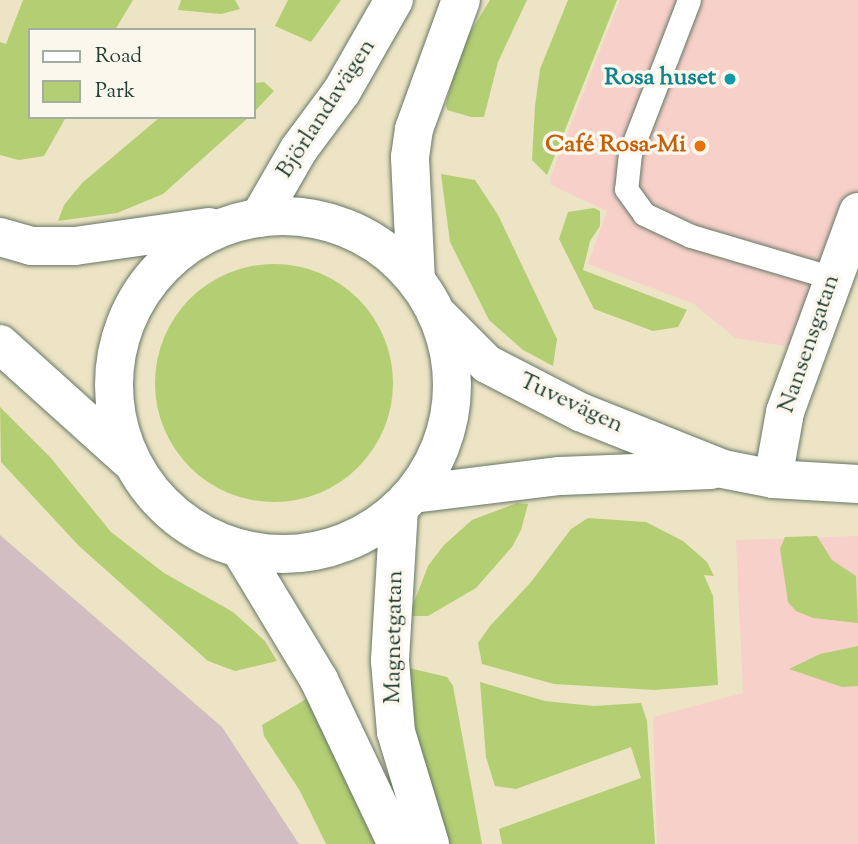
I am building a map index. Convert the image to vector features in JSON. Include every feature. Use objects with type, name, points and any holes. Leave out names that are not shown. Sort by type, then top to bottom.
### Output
[{"type":"street","name":"Björlandavägen","points":[[244,221],[342,91],[394,0]]},
{"type":"street","name":"Björlandavägen","points":[[426,297],[382,248],[353,231],[307,218],[244,221],[193,242],[163,266],[126,322],[117,350],[114,389],[119,427],[133,463],[153,493],[178,518],[208,537],[240,549],[278,555],[316,552],[369,531],[406,501],[439,449],[449,415],[450,363],[426,297],[410,157],[414,129],[461,0]]},
{"type":"street","name":"Nansensgatan","points":[[773,479],[785,412],[858,212]]},
{"type":"street","points":[[0,237],[31,246],[75,246],[244,221]]},
{"type":"street","name":"Tuvevägen","points":[[426,297],[487,364],[580,412],[723,469],[773,479],[858,484]]},
{"type":"street","points":[[0,344],[133,463]]},
{"type":"street","name":"Tuvevägen","points":[[406,501],[560,476],[723,469]]},
{"type":"street","name":"Magnetgatan","points":[[406,501],[390,662],[396,732],[430,844]]},
{"type":"street","points":[[240,549],[319,680],[397,844]]},
{"type":"lane","points":[[689,0],[630,153],[626,189],[644,215],[691,236],[833,278]]},
{"type":"shaded area","points":[[620,0],[858,0],[858,236],[816,351],[735,338],[694,304],[588,264],[607,211],[551,185],[550,178]]},
{"type":"shaded area","points":[[0,535],[222,727],[299,844],[0,844]]},
{"type":"shaded area","points":[[858,536],[858,844],[657,844],[653,717],[743,693],[736,540]]},
{"type":"green space","points":[[23,0],[133,0],[116,28],[28,28],[28,119],[65,119],[44,156],[19,160],[0,155],[0,42],[6,44]]},
{"type":"green space","points":[[181,0],[235,0],[240,9],[221,14],[178,10]]},
{"type":"green space","points":[[288,0],[341,0],[311,42],[275,26]]},
{"type":"green space","points":[[490,0],[527,0],[498,62],[484,117],[471,117],[447,110],[446,104],[460,49]]},
{"type":"green space","points":[[568,0],[617,0],[547,175],[532,160],[535,106],[540,69]]},
{"type":"green space","points":[[264,82],[274,91],[256,110],[256,83]]},
{"type":"green space","points":[[158,119],[247,119],[163,194],[117,213],[58,221],[64,205],[82,183]]},
{"type":"green space","points":[[441,174],[475,180],[498,215],[557,339],[553,366],[523,350],[489,320],[450,242]]},
{"type":"green space","points":[[594,208],[600,211],[600,226],[590,241],[583,270],[687,310],[678,327],[653,331],[594,309],[559,239],[568,212]]},
{"type":"green space","points":[[274,264],[319,273],[340,284],[358,299],[373,317],[384,338],[393,383],[384,428],[373,449],[358,467],[340,482],[319,493],[274,502],[229,493],[208,482],[190,467],[175,449],[164,428],[155,383],[164,338],[175,317],[190,299],[208,284],[229,273]]},
{"type":"green space","points":[[0,407],[50,457],[111,532],[164,573],[233,612],[265,641],[277,661],[235,671],[208,661],[79,546],[1,462]]},
{"type":"green space","points":[[517,503],[528,504],[521,530],[512,547],[476,588],[428,616],[413,616],[411,610],[428,566],[444,545],[472,520]]},
{"type":"green space","points":[[588,518],[646,522],[683,541],[707,562],[714,576],[704,575],[713,596],[718,685],[655,690],[554,684],[482,664],[478,643],[490,626],[531,582],[571,529]]},
{"type":"green space","points":[[817,536],[832,560],[856,576],[858,623],[813,618],[796,611],[788,602],[780,549],[785,537]]},
{"type":"green space","points":[[858,646],[858,686],[842,687],[789,669],[820,654]]},
{"type":"green space","points":[[409,668],[447,677],[453,686],[482,844],[449,844],[416,736]]},
{"type":"green space","points":[[480,682],[545,701],[594,706],[641,703],[647,721],[655,844],[502,844],[499,829],[641,778],[631,747],[516,789],[495,786],[486,757]]},
{"type":"green space","points":[[308,698],[378,844],[326,844],[300,791],[264,736],[262,725]]},
{"type":"place","name":"Rosa huset","points":[[730,79]]},
{"type":"place","name":"Café Rosa-Mi","points":[[700,146]]}]
